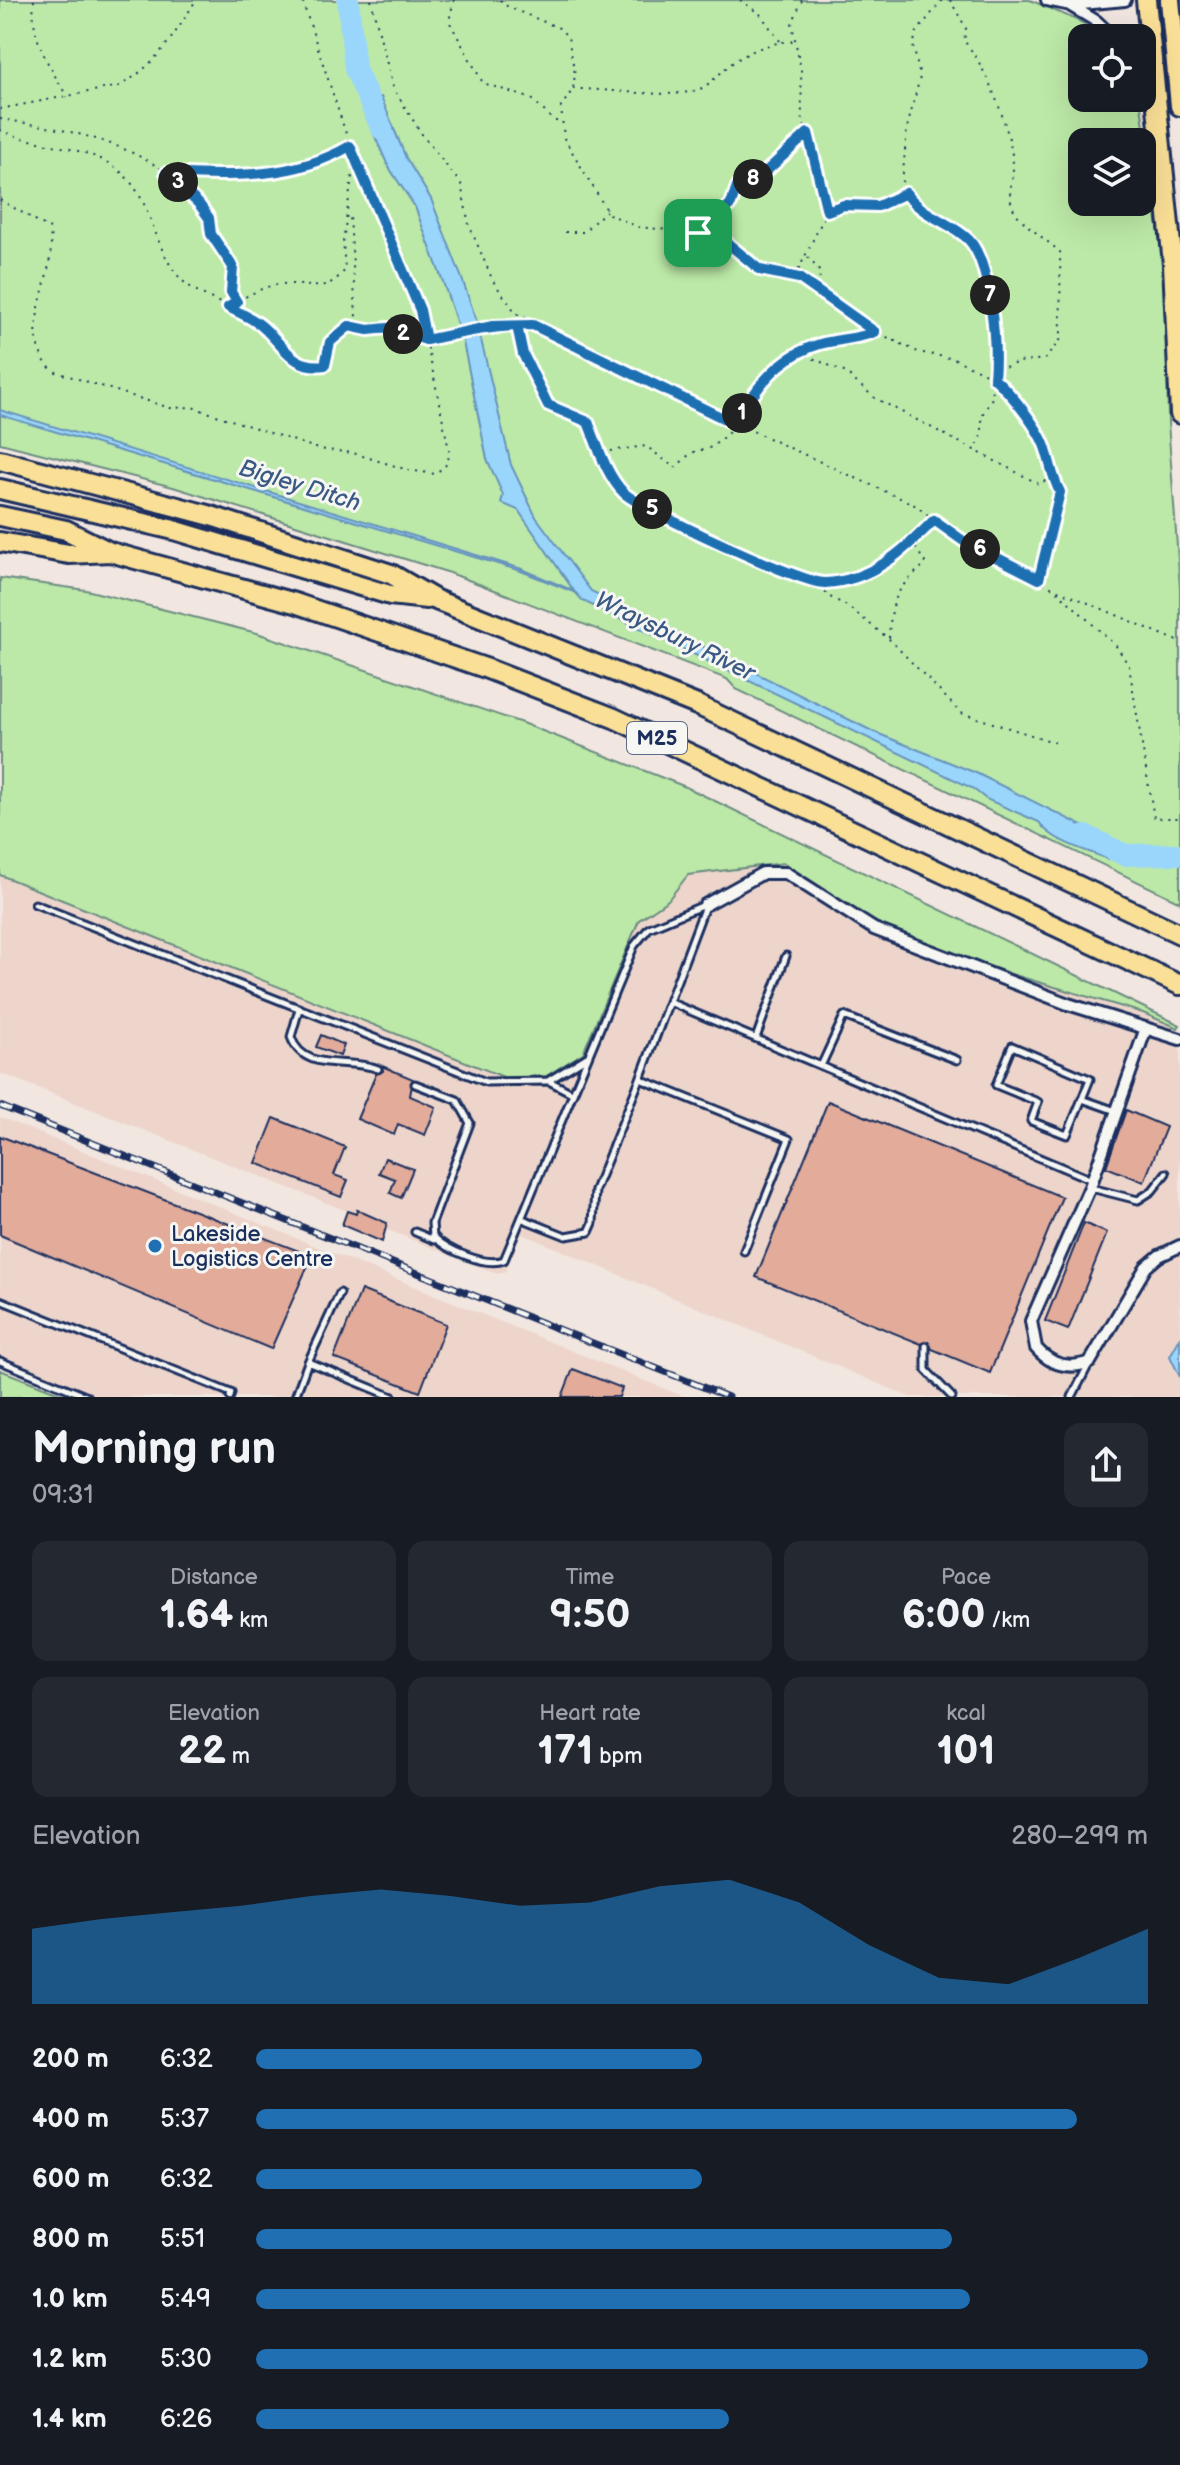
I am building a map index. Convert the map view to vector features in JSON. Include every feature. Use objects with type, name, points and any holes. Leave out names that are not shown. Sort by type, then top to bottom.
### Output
[{"type":"highway","points":[[1146,0],[1176,310],[1180,414]]},
{"type":"highway","points":[[1170,0],[1180,106]]},
{"type":"highway","points":[[1176,310],[1180,229]]},
{"type":"highway","points":[[0,460],[295,542],[391,574],[436,600]]},
{"type":"highway","name":"M25","points":[[0,489],[189,534],[390,595],[436,600],[697,705],[1180,934]]},
{"type":"highway","name":"M25","points":[[0,516],[77,533],[110,552],[295,603],[485,668],[614,718],[1180,985]]},
{"type":"highway","points":[[0,542],[69,554],[110,552]]},
{"type":"street","points":[[1047,0],[1071,5],[1125,0]]},
{"type":"street","points":[[1071,5],[1099,24]]},
{"type":"street","points":[[705,905],[763,873],[786,873],[874,929],[1068,1004],[1180,1039]]},
{"type":"street","points":[[1146,1028],[1091,1184],[1031,1321],[1031,1332],[1040,1352],[1058,1365],[1074,1366],[1090,1362],[1146,1267],[1180,1246]]},
{"type":"lane","points":[[35,904],[486,1082],[548,1081],[572,1093]]},
{"type":"lane","points":[[523,1219],[566,1236],[589,1232],[593,1223],[595,1190],[705,905]]},
{"type":"lane","points":[[415,1232],[469,1256],[497,1263],[507,1256],[572,1093],[640,936],[649,928],[705,905]]},
{"type":"lane","points":[[756,1038],[786,956]]},
{"type":"lane","points":[[669,1002],[1091,1184],[1138,1200],[1152,1191],[1166,1173]]},
{"type":"lane","points":[[299,1009],[291,1037],[302,1053],[320,1062],[366,1064],[378,1069]]},
{"type":"lane","points":[[821,1066],[844,1016],[957,1060]]},
{"type":"lane","points":[[1012,1046],[1090,1079],[1082,1099],[1067,1135],[1031,1121],[1038,1102],[996,1085],[1012,1046]]},
{"type":"lane","points":[[548,1081],[588,1057]]},
{"type":"lane","points":[[640,1079],[789,1139],[744,1251]]},
{"type":"lane","points":[[415,1084],[457,1100],[470,1123],[432,1223],[432,1233],[439,1242]]},
{"type":"lane","points":[[1082,1099],[1117,1111]]},
{"type":"lane","points":[[295,1397],[340,1293]]},
{"type":"lane","points":[[0,1300],[231,1393],[230,1397]]},
{"type":"lane","points":[[926,1346],[926,1370],[952,1397]]},
{"type":"lane","points":[[0,1361],[88,1397]]},
{"type":"lane","points":[[308,1362],[393,1397]]},
{"type":"lane","points":[[1072,1397],[1090,1362]]},
{"type":"path","points":[[34,0],[32,24],[36,37],[45,62],[68,98]]},
{"type":"path","points":[[0,109],[68,98],[119,86],[137,77],[151,64],[196,0]]},
{"type":"path","points":[[0,200],[49,228],[54,247],[38,313],[36,341],[40,359],[53,371],[170,408],[192,407],[319,449],[353,453],[408,470],[435,474],[448,463],[449,450],[420,310],[354,158],[302,0]]},
{"type":"path","points":[[371,0],[393,88],[423,136],[461,184],[469,225],[493,281],[516,313],[533,325],[737,425],[913,504],[962,540],[1053,588],[1180,642]]},
{"type":"path","points":[[454,0],[449,21],[483,83],[532,99],[554,121],[563,121]]},
{"type":"path","points":[[500,0],[508,7],[559,28],[568,37],[573,89],[561,107],[564,138],[607,210],[638,227],[698,233],[725,241],[760,270],[795,277],[875,332],[918,352],[955,359],[994,378],[1014,399],[1045,447],[1052,477],[1060,492],[1039,579]]},
{"type":"path","points":[[740,0],[760,14],[780,41]]},
{"type":"path","points":[[795,277],[808,256],[827,211],[802,116],[801,70],[792,24],[802,0]]},
{"type":"path","points":[[942,0],[917,32],[913,45],[920,77],[907,128],[902,184],[926,215],[970,241],[990,294],[994,378],[992,398],[982,415],[982,433],[975,451]]},
{"type":"path","points":[[950,0],[966,28],[964,41],[974,52],[1007,131],[1013,169],[1009,186],[1015,212],[1060,252],[1061,339],[1045,359],[1019,362],[994,371]]},
{"type":"path","points":[[573,89],[640,90],[670,96],[703,88],[739,57],[780,41],[795,41]]},
{"type":"path","points":[[0,119],[58,128],[127,149],[166,173],[189,193],[209,218],[211,234],[233,267],[231,292],[237,302]]},
{"type":"path","points":[[0,130],[101,160],[125,175],[141,197],[170,266],[187,285],[267,331],[290,358],[314,366],[325,365],[330,342],[356,317],[350,212],[354,158]]},
{"type":"path","points":[[698,233],[731,204],[737,187],[761,176],[808,133]]},
{"type":"path","points":[[166,173],[247,176],[290,171],[323,162],[350,146]]},
{"type":"path","points":[[827,211],[844,205],[878,206],[906,193]]},
{"type":"path","points":[[565,232],[583,232],[607,210]]},
{"type":"path","points":[[228,307],[272,285],[325,287],[338,279],[345,270],[343,242],[350,212]]},
{"type":"path","points":[[808,256],[820,272],[818,292]]},
{"type":"path","points":[[349,326],[368,330],[388,328],[426,339],[493,326],[533,325]]},
{"type":"path","points":[[517,326],[523,354],[548,405],[588,422],[601,453],[624,493],[692,531],[787,574],[824,583],[871,572],[912,542],[934,520]]},
{"type":"path","points":[[601,453],[646,446],[675,468],[691,453],[712,447],[737,425],[751,393],[789,355],[875,332]]},
{"type":"path","points":[[798,352],[844,372],[875,398],[1039,484],[1052,477]]},
{"type":"path","points":[[889,639],[891,602],[910,576],[926,564],[912,542]]},
{"type":"path","points":[[824,583],[826,595],[847,606],[889,639],[961,713],[1060,744]]},
{"type":"path","points":[[1053,588],[1117,647],[1129,666],[1154,818],[1180,818]]},
{"type":"shaded area","points":[[784,863],[871,920],[1011,974],[1143,1013],[1180,1029],[1180,1397],[910,1397],[522,1234],[505,1272],[497,1274],[388,1230],[382,1242],[342,1225],[347,1211],[0,1073],[0,876],[506,1078],[583,1053],[639,920],[668,900],[688,875]]},
{"type":"shaded area","points":[[0,1117],[685,1397],[84,1397],[0,1357]]},
{"type":"green space","points":[[0,0],[1030,0],[1084,24],[1068,24],[1068,112],[1142,112],[1144,128],[1068,128],[1068,216],[1156,216],[1156,213],[1166,285],[1168,422],[1180,588],[1180,902],[736,689],[727,679],[450,573],[173,487],[0,443]]},
{"type":"green space","points":[[0,578],[86,590],[257,633],[522,723],[686,787],[1180,1025],[1178,1028],[1143,1013],[1011,974],[904,935],[871,920],[784,863],[688,875],[668,900],[639,920],[583,1053],[546,1076],[506,1078],[0,875]]},
{"type":"green space","points":[[0,1370],[67,1396],[67,1397],[0,1397]]},
{"type":"water","points":[[381,97],[406,158],[431,199],[461,276],[476,319],[511,465],[536,517],[591,591],[874,732],[976,773],[1115,842],[1108,859],[1061,840],[1039,822],[986,799],[972,788],[583,601],[576,593],[521,571],[0,415],[0,410],[522,569],[574,591],[518,510],[501,503],[503,495],[487,459],[463,342],[443,282],[415,207],[388,166],[361,105]]},
{"type":"water","points":[[1180,1338],[1180,1377],[1170,1356]]},
{"type":"building","points":[[321,1035],[344,1045],[340,1056],[316,1047]]},
{"type":"building","points":[[382,1066],[413,1079],[410,1096],[436,1107],[425,1135],[398,1124],[394,1135],[357,1119],[376,1074],[383,1071]]},
{"type":"building","points":[[828,1101],[1062,1197],[990,1373],[932,1349],[928,1341],[921,1344],[756,1277]]},
{"type":"building","points":[[1126,1110],[1166,1127],[1144,1182],[1106,1167]]},
{"type":"building","points":[[274,1118],[345,1147],[334,1175],[348,1180],[341,1197],[256,1163]]},
{"type":"building","name":"Lakeside Logistics Centre","points":[[0,1136],[312,1256],[271,1349],[0,1235]]},
{"type":"building","points":[[385,1158],[413,1169],[401,1198],[390,1193],[395,1179],[379,1173]]},
{"type":"building","points":[[357,1210],[387,1223],[382,1242],[342,1225],[347,1211],[356,1214]]},
{"type":"building","points":[[1084,1223],[1107,1233],[1068,1330],[1045,1321]]},
{"type":"building","points":[[361,1290],[446,1324],[420,1392],[334,1358]]},
{"type":"building","points":[[573,1369],[622,1388],[619,1397],[562,1397]]},
{"type":"waterway","name":"Wraysbury River","points":[[348,0],[355,69],[382,129]]},
{"type":"waterway","name":"Wraysbury River","points":[[1086,836],[1125,855],[1180,854]]},
{"type":"railway","points":[[0,1106],[728,1397]]},
{"type":"place","name":"Lakeside Logistics Centre","points":[[155,1246]]},
{"type":"route","points":[[698,233],[725,241],[760,270],[799,278],[875,332],[819,344],[789,355],[751,393],[737,425],[533,325],[493,326],[426,340],[388,328],[363,330],[349,326],[330,342],[325,365],[314,366],[290,358],[267,331],[228,307],[237,302],[231,292],[233,267],[224,249],[211,234],[209,218],[179,182],[166,173],[247,176],[290,171],[323,162],[350,146],[420,310],[426,340],[447,336],[493,326],[517,326],[523,354],[548,405],[588,422],[608,470],[624,493],[692,531],[728,544],[787,574],[824,583],[871,572],[902,552],[934,520],[962,540],[1039,579],[1060,492],[1050,474],[1045,447],[1014,399],[994,378],[990,294],[970,241],[926,215],[906,193],[878,206],[844,205],[827,211],[808,133],[761,176],[737,187],[731,204],[698,233]]},
{"type":"water label","name":"Bigley Ditch","points":[[300,485]]}]
